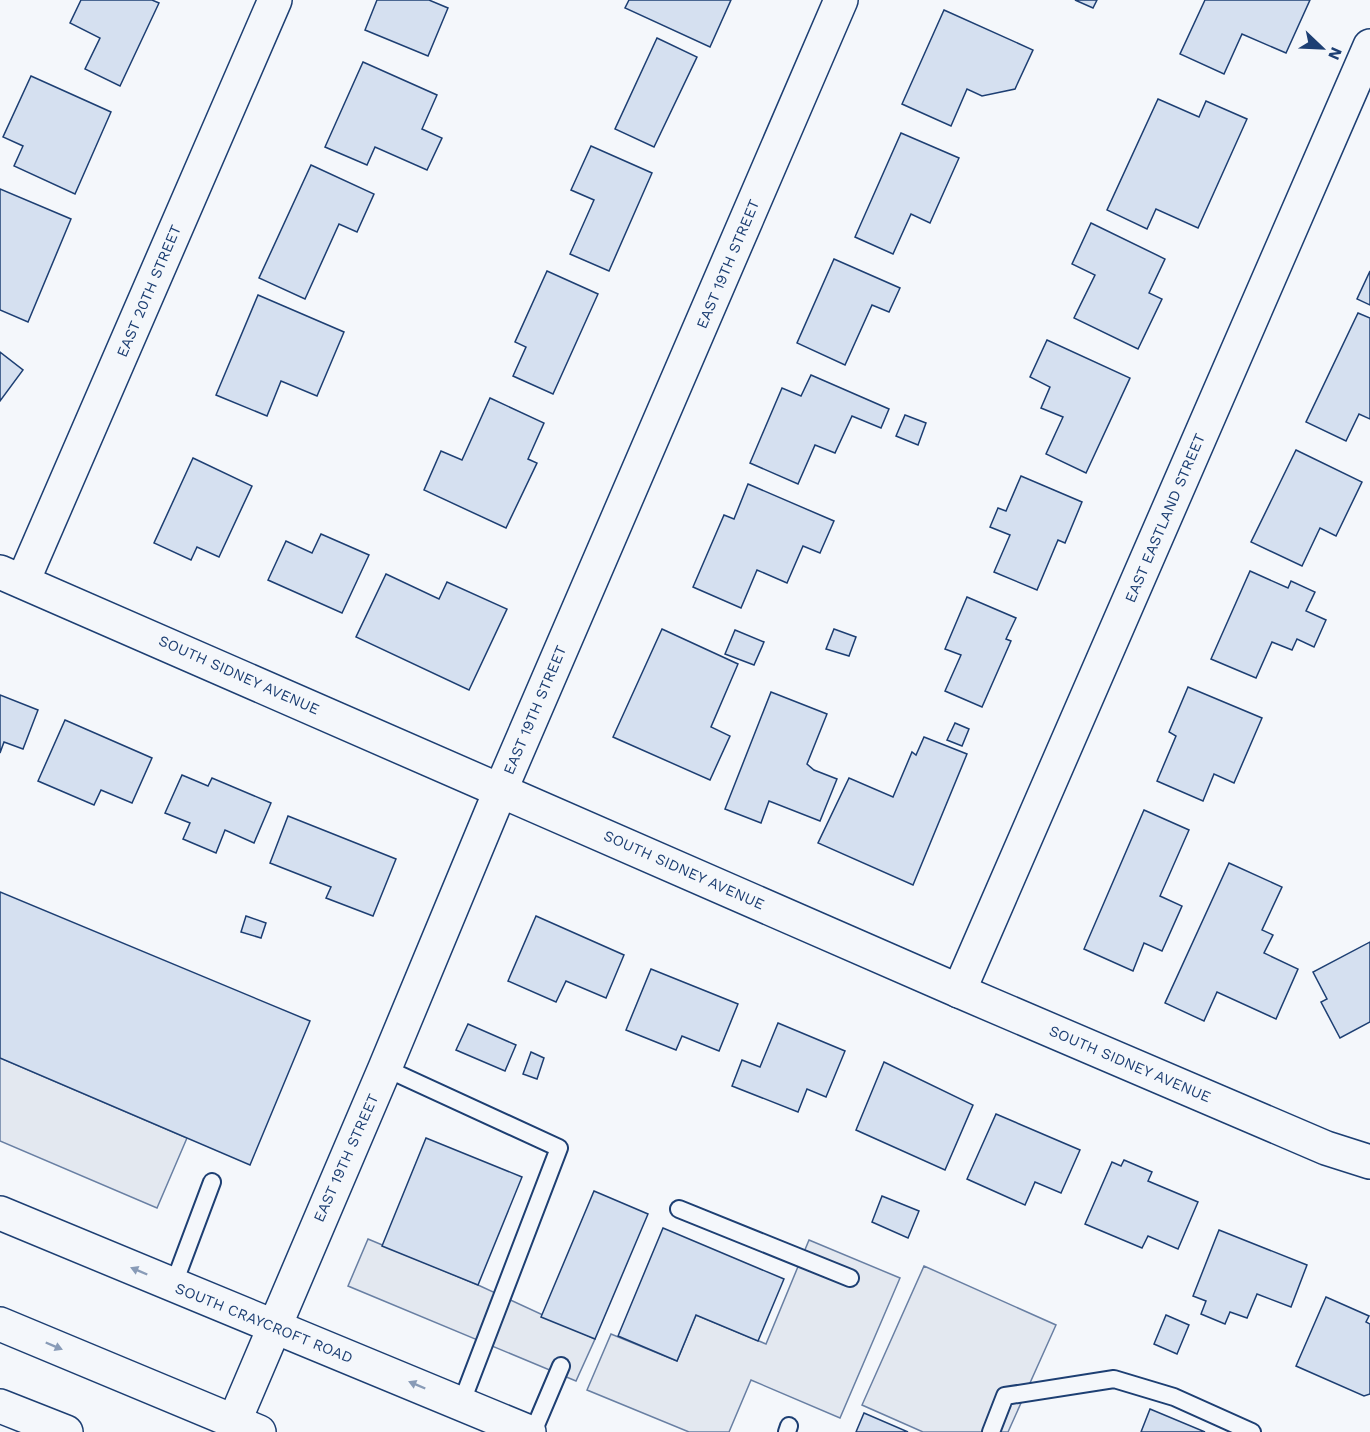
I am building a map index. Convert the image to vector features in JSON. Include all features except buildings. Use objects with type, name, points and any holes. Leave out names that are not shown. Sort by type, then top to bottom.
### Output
[{"type":"street","name":"EAST 20TH STREET","points":[[12,576],[275,0]]},
{"type":"street","name":"EAST 19TH STREET","points":[[246,1427],[275,1326],[501,789],[841,0]]},
{"type":"street","name":"EAST EASTLAND STREET","points":[[959,991],[1370,46]]},
{"type":"street","name":"SOUTH SIDNEY AVENUE","points":[[12,576],[959,991],[1326,1148],[1370,1162]]},
{"type":"street","name":"SOUTH CRAYCROFT ROAD","points":[[0,1213],[529,1432]]},
{"type":"street","points":[[0,1324],[246,1427]]},
{"type":"street","points":[[0,1406],[60,1431]]},
{"type":"lane","points":[[385,1068],[559,1148],[461,1404]]},
{"type":"lane","points":[[173,1286],[212,1182]]},
{"type":"lane","points":[[679,1209],[850,1278]]},
{"type":"lane","points":[[534,1432],[561,1366]]},
{"type":"lane","points":[[991,1432],[1005,1396],[1114,1379],[1174,1397],[1252,1432]]},
{"type":"shaded area","points":[[0,1058],[187,1138],[157,1208],[0,1141]]},
{"type":"shaded area","points":[[368,1239],[478,1285],[595,1339],[576,1381],[348,1286]]},
{"type":"shaded area","points":[[809,1240],[900,1278],[840,1418],[751,1380],[729,1432],[689,1432],[587,1390],[611,1334],[677,1361],[696,1315],[766,1344]]},
{"type":"shaded area","points":[[924,1266],[1056,1325],[1008,1432],[923,1432],[862,1405]]}]
